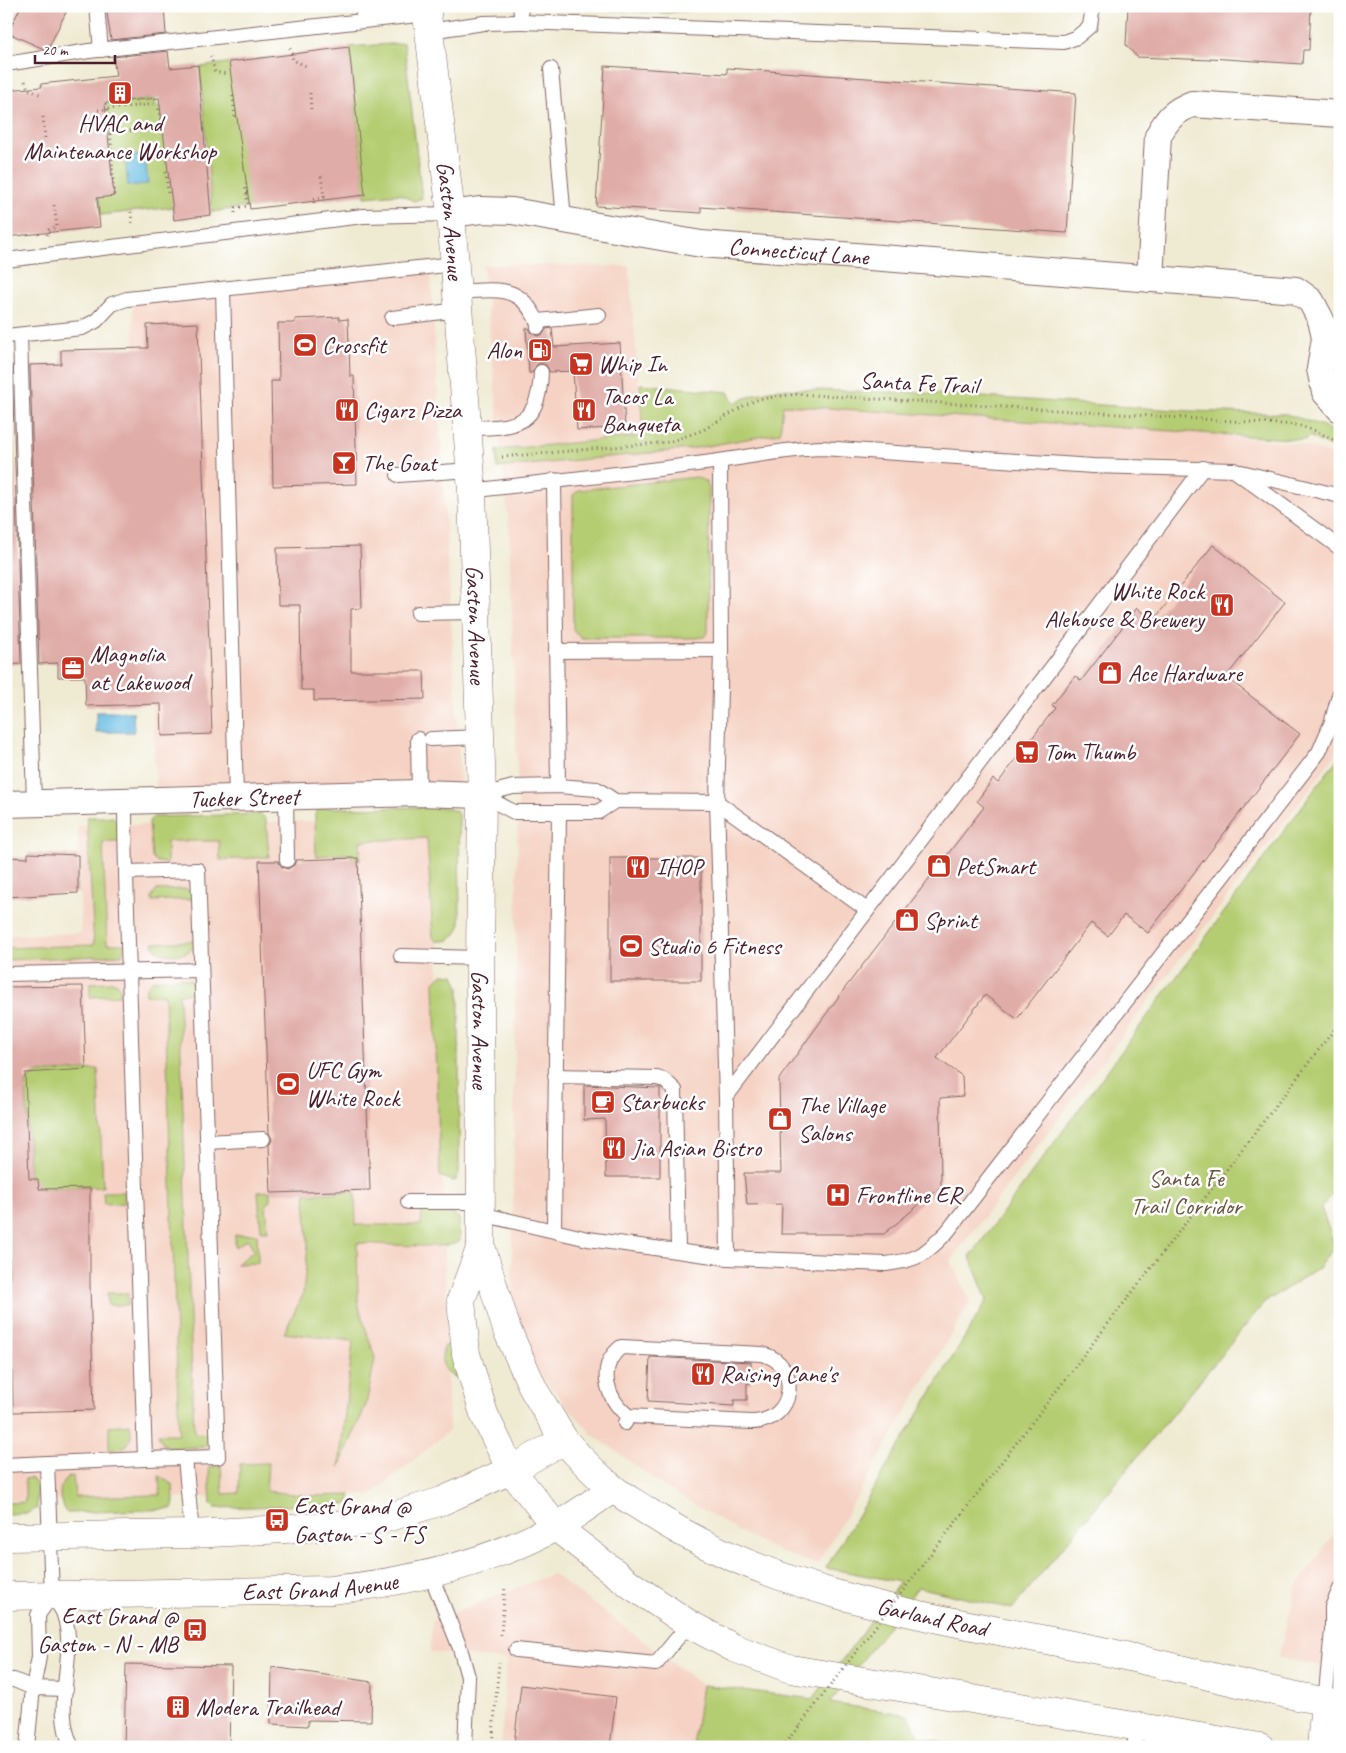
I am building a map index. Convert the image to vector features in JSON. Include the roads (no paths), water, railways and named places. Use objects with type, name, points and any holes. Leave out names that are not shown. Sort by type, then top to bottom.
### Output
[{"type":"main road","name":"Gaston Avenue","points":[[427,17],[451,214],[472,481],[482,795],[480,958],[481,1246],[507,1330],[534,1390],[564,1440]]},
{"type":"main road","name":"Gaston Avenue","points":[[481,1246],[461,1300],[466,1354],[484,1414],[511,1470]]},
{"type":"main road","points":[[6,1537],[192,1534],[321,1527],[383,1519],[442,1501],[511,1470],[564,1440]]},
{"type":"main road","name":"Garland Road","points":[[564,1440],[613,1489],[708,1548],[759,1569],[823,1591],[1332,1703]]},
{"type":"main road","points":[[511,1470],[556,1527],[631,1585],[689,1624],[734,1648],[791,1669],[1094,1721],[1135,1736],[1260,1747]]},
{"type":"main road","name":"East Grand Avenue","points":[[6,1596],[331,1590],[430,1573],[501,1552],[556,1527],[613,1489]]},
{"type":"main road","points":[[1321,1747],[1332,1703]]},
{"type":"street","points":[[1150,278],[1158,136],[1167,119],[1178,109],[1192,104],[1340,114]]},
{"type":"street","name":"Connecticut Lane","points":[[451,214],[481,210],[512,211],[701,244],[1296,290],[1311,301],[1321,320],[1325,338],[1320,369],[1325,392],[1340,409]]},
{"type":"street","name":"Tucker Street","points":[[6,804],[419,793],[482,795]]},
{"type":"lane","points":[[97,6],[101,50]]},
{"type":"lane","points":[[362,6],[364,20]]},
{"type":"lane","points":[[520,6],[522,22]]},
{"type":"lane","points":[[6,64],[101,50],[364,20],[427,17],[484,24],[522,22],[1064,42],[1077,37],[1090,26],[1093,6]]},
{"type":"lane","points":[[551,69],[564,220]]},
{"type":"lane","points":[[6,260],[364,216],[451,214]]},
{"type":"lane","points":[[34,803],[13,336],[82,328],[96,321],[112,304],[127,299],[455,264]]},
{"type":"lane","points":[[224,289],[236,798]]},
{"type":"lane","points":[[392,318],[503,289],[515,294],[527,305],[538,324],[599,316]]},
{"type":"lane","points":[[468,428],[512,426],[526,418],[535,406],[541,372]]},
{"type":"lane","points":[[398,475],[472,481],[554,480],[720,461],[789,449],[822,448],[1093,466],[1234,470],[1340,496]]},
{"type":"lane","points":[[720,461],[721,650],[717,802],[726,1097],[728,1258]]},
{"type":"lane","points":[[726,1097],[1203,468]]},
{"type":"lane","points":[[1234,470],[1340,548]]},
{"type":"lane","points":[[554,480],[558,786]]},
{"type":"lane","points":[[418,614],[476,612]]},
{"type":"lane","points":[[556,651],[721,650]]},
{"type":"lane","points":[[408,1202],[482,1208],[588,1239],[728,1258],[886,1264],[906,1262],[924,1255],[947,1232],[1319,752],[1331,724],[1340,692]]},
{"type":"lane","points":[[419,793],[424,739],[480,737]]},
{"type":"lane","points":[[482,795],[513,787],[558,786],[597,789],[615,801],[717,802],[867,910]]},
{"type":"lane","points":[[482,795],[514,812],[598,812],[615,801]]},
{"type":"lane","points":[[286,796],[287,860]]},
{"type":"lane","points":[[125,801],[145,1459]]},
{"type":"lane","points":[[554,1230],[559,812]]},
{"type":"lane","points":[[6,1465],[218,1457],[198,870],[126,872]]},
{"type":"lane","points":[[401,956],[480,958]]},
{"type":"lane","points":[[6,974],[201,970]]},
{"type":"lane","points":[[555,1076],[657,1078],[664,1080],[675,1090],[678,1251]]},
{"type":"lane","points":[[207,1142],[263,1139]]},
{"type":"lane","points":[[620,1347],[762,1354],[779,1362],[786,1373],[788,1390],[785,1404],[778,1414],[768,1421],[626,1419],[614,1402],[607,1384],[609,1361],[620,1347]]},
{"type":"lane","points":[[185,1458],[192,1534]]},
{"type":"lane","points":[[47,1462],[52,1596],[64,1613],[68,1631],[64,1724],[72,1747]]},
{"type":"lane","points":[[430,1573],[460,1648],[468,1676],[465,1747]]},
{"type":"lane","points":[[1332,1703],[1336,1632],[1332,1607],[1340,1589]]},
{"type":"lane","points":[[27,1747],[33,1688],[39,1657],[38,1615],[52,1596]]},
{"type":"lane","points":[[516,1650],[656,1664],[689,1624]]},
{"type":"lane","points":[[6,1680],[14,1680],[33,1688],[66,1689]]},
{"type":"water","points":[[145,155],[148,184],[128,186],[125,156]]},
{"type":"water","points":[[96,712],[133,712],[134,732],[96,732]]},
{"type":"place","name":"HVAC and Maintenance Workshop","points":[[120,93]]},
{"type":"place","name":"Crossfit","points":[[305,345]]},
{"type":"place","name":"Alon","points":[[540,350]]},
{"type":"place","name":"Whip In","points":[[581,364]]},
{"type":"place","name":"Cigarz Pizza","points":[[347,410]]},
{"type":"place","name":"Tacos La Banqueta","points":[[584,410]]},
{"type":"place","name":"The Goat","points":[[344,463]]},
{"type":"place","name":"White Rock Alehouse & Brewery","points":[[1222,605]]},
{"type":"place","name":"Magnolia at Lakewood","points":[[73,668]]},
{"type":"place","name":"Ace Hardware","points":[[1110,673]]},
{"type":"place","name":"Tom Thumb","points":[[1027,752]]},
{"type":"place","name":"PetSmart","points":[[939,866]]},
{"type":"place","name":"IHOP","points":[[638,867]]},
{"type":"place","name":"Sprint","points":[[907,920]]},
{"type":"place","name":"Studio 6 Fitness","points":[[631,946]]},
{"type":"place","name":"UFC Gym White Rock","points":[[288,1084]]},
{"type":"place","name":"Starbucks","points":[[603,1102]]},
{"type":"place","name":"The Village Salons","points":[[780,1119]]},
{"type":"place","name":"Jia Asian Bistro","points":[[614,1148]]},
{"type":"place","name":"Frontline ER","points":[[838,1195]]},
{"type":"place","name":"Raising Cane's","points":[[703,1374]]},
{"type":"place","name":"East Grand @ Gaston - S - FS","points":[[277,1520]]},
{"type":"place","name":"East Grand @ Gaston - N - MB","points":[[195,1630]]},
{"type":"place","name":"Modera Trailhead","points":[[178,1707]]},
{"type":"park label","name":"Santa Fe Trail Corridor","points":[[1186,1192]]}]
